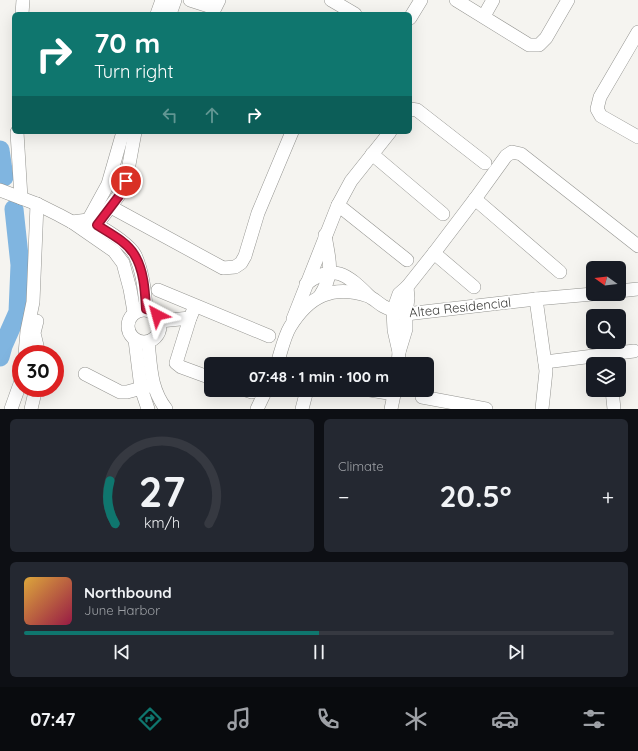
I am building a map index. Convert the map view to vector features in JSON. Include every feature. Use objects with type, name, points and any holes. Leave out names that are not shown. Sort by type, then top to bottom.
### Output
[{"type":"street","points":[[22,12],[23,0]]},
{"type":"street","points":[[157,12],[162,0]]},
{"type":"street","points":[[171,12],[175,0]]},
{"type":"street","points":[[190,0],[215,8],[219,0]]},
{"type":"street","points":[[331,0],[345,4],[353,12]]},
{"type":"street","points":[[412,15],[421,0]]},
{"type":"street","points":[[456,0],[529,45],[539,45],[546,38],[568,0]]},
{"type":"street","points":[[484,16],[493,0]]},
{"type":"street","points":[[638,32],[600,98],[597,109],[601,116],[638,137]]},
{"type":"street","points":[[412,108],[417,110],[485,163]]},
{"type":"street","points":[[17,134],[21,198]]},
{"type":"street","points":[[86,226],[108,184],[123,134]]},
{"type":"street","points":[[86,226],[111,207],[119,196],[126,181],[135,134]]},
{"type":"street","points":[[111,207],[223,268],[235,267],[241,263],[245,256],[258,213],[291,134]]},
{"type":"street","points":[[290,327],[338,205],[351,181],[388,134]]},
{"type":"street","points":[[399,357],[394,330],[400,313],[398,294],[407,287],[475,200],[506,156],[512,152],[521,154],[638,246]]},
{"type":"street","points":[[372,154],[443,214]]},
{"type":"street","points":[[0,190],[41,206],[123,243],[134,254],[144,286],[140,310]]},
{"type":"street","points":[[475,200],[560,272]]},
{"type":"street","points":[[338,205],[407,260]]},
{"type":"street","points":[[26,345],[33,302],[41,206]]},
{"type":"street","points":[[37,345],[34,333],[41,295],[41,206]]},
{"type":"street","points":[[320,296],[327,285],[330,272],[325,235]]},
{"type":"street","points":[[434,253],[474,287]]},
{"type":"street","points":[[306,284],[319,275],[330,272],[344,275],[354,281],[369,296]]},
{"type":"street","points":[[626,290],[638,289]]},
{"type":"street","points":[[158,290],[270,336]]},
{"type":"street","name":"Altea Residencial","points":[[279,357],[290,327],[304,310],[320,296],[331,292],[342,291],[369,296],[383,306],[400,313],[586,295]]},
{"type":"street","points":[[536,299],[546,362],[542,409]]},
{"type":"street","points":[[195,306],[176,363],[181,368],[204,376]]},
{"type":"street","points":[[140,310],[152,311],[157,315],[160,321],[158,334],[154,339],[142,341],[130,335],[127,323],[130,317],[140,310]]},
{"type":"street","points":[[160,321],[190,318]]},
{"type":"street","points":[[142,341],[148,409]]},
{"type":"street","points":[[615,357],[634,351]]},
{"type":"street","points":[[546,362],[586,360]]},
{"type":"street","points":[[85,374],[120,392],[127,392],[147,386]]},
{"type":"street","points":[[147,386],[166,409]]},
{"type":"street","points":[[10,409],[15,397]]},
{"type":"street","points":[[31,409],[34,397]]},
{"type":"street","points":[[257,409],[263,397]]},
{"type":"street","points":[[302,409],[305,397]]},
{"type":"street","points":[[391,409],[393,397]]},
{"type":"street","points":[[422,397],[445,405],[486,409]]},
{"type":"street","points":[[613,397],[614,409]]},
{"type":"waterway","points":[[0,150],[4,177]]},
{"type":"waterway","points":[[0,357],[3,346],[18,312],[20,265],[14,209]]},
{"type":"route","points":[[126,181],[119,196],[97,225],[123,243],[134,254],[144,286],[146,309],[157,315]]}]
